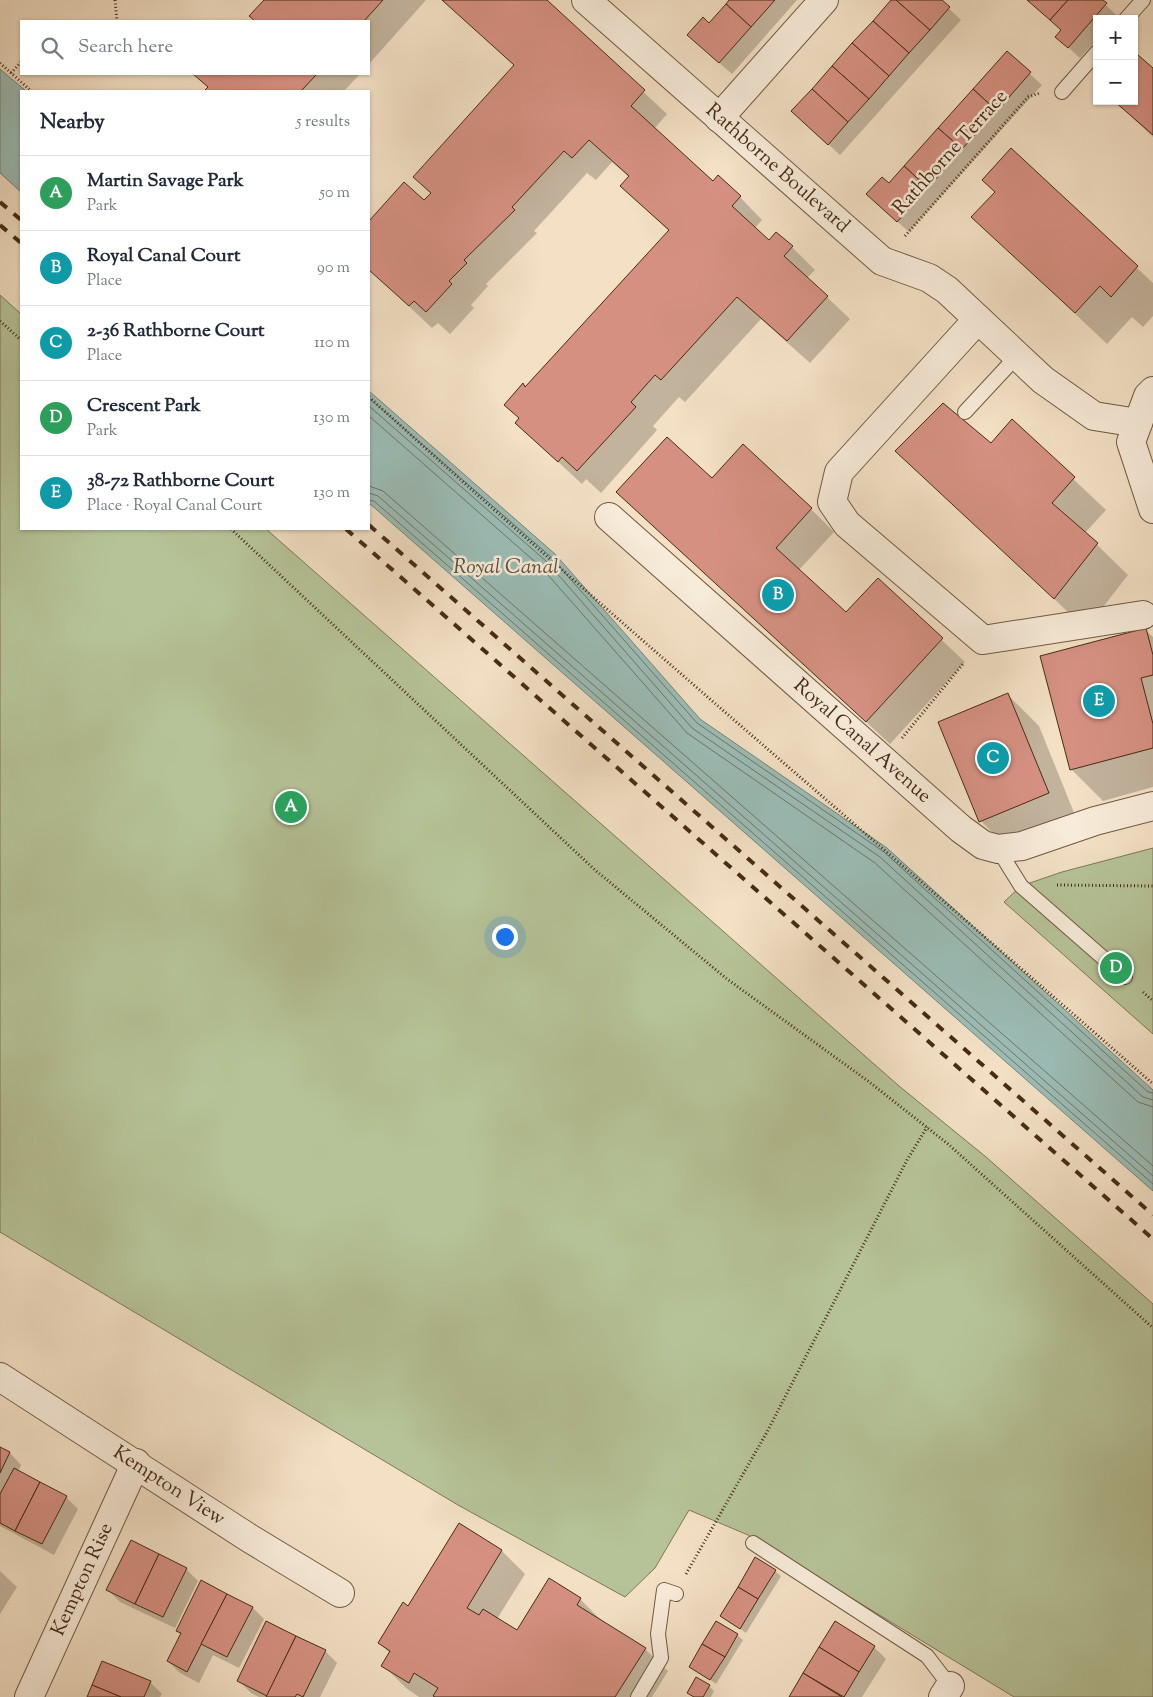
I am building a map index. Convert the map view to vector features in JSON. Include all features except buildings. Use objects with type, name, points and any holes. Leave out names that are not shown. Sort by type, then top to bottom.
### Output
[{"type":"street","name":"Rathborne Boulevard","points":[[586,0],[882,261],[929,278],[947,290],[1043,380],[1094,416],[1138,423]]},
{"type":"street","points":[[719,118],[824,0]]},
{"type":"street","points":[[978,319],[839,472],[832,502],[847,524],[983,640],[1143,615]]},
{"type":"street","points":[[1153,391],[1148,396],[1131,442],[1153,509]]},
{"type":"street","name":"Royal Canal Avenue","points":[[609,517],[961,829],[983,845],[998,849]]},
{"type":"street","points":[[998,849],[1022,846],[1095,821],[1153,806]]},
{"type":"street","name":"Kempton View","points":[[0,1377],[136,1463],[249,1538],[340,1593]]},
{"type":"street","name":"Kempton Rise","points":[[29,1697],[136,1463]]},
{"type":"lane","points":[[1130,15],[1143,0]]},
{"type":"lane","points":[[1062,92],[1093,57]]},
{"type":"lane","points":[[965,412],[1017,356]]},
{"type":"lane","points":[[998,849],[1021,886],[1125,977]]},
{"type":"lane","points":[[752,1544],[928,1656],[947,1692]]},
{"type":"lane","points":[[638,1697],[661,1658],[658,1634],[664,1590],[676,1594]]},
{"type":"path","points":[[115,0],[117,20]]},
{"type":"path","points":[[0,63],[30,90]]},
{"type":"path","points":[[11,73],[20,63]]},
{"type":"path","name":"Rathborne Terrace","points":[[882,261],[1028,97],[1042,93],[1051,83],[1062,92]]},
{"type":"path","points":[[0,321],[20,339]]},
{"type":"path","points":[[370,398],[691,684],[1153,1084]]},
{"type":"path","points":[[232,530],[595,870],[727,979],[927,1127],[1153,1328]]},
{"type":"path","points":[[884,760],[983,640]]},
{"type":"path","points":[[1021,886],[1153,886]]},
{"type":"path","points":[[676,1594],[767,1432],[907,1160],[927,1127]]},
{"type":"green space","points":[[0,295],[20,313],[20,530],[267,530],[899,1086],[986,1157],[1153,1304],[1153,1697],[1014,1697],[748,1535],[689,1510],[655,1568],[625,1597],[458,1505],[0,1232]]},
{"type":"green space","points":[[1153,848],[1153,1034],[1004,902],[1021,886],[1062,872]]},
{"type":"water","points":[[0,69],[25,90],[20,90],[20,191],[0,173]]},
{"type":"water","name":"Royal Canal","points":[[370,392],[555,554],[700,719],[887,848],[1153,1090],[1153,1191],[370,504]]},
{"type":"railway","points":[[0,202],[20,219]]},
{"type":"railway","points":[[0,225],[20,242]]},
{"type":"railway","points":[[370,526],[1153,1215]]},
{"type":"railway","points":[[347,530],[1153,1239]]},
{"type":"place","name":"Royal Canal Court","points":[[778,595]]},
{"type":"place","name":"38-72 Rathborne Court","points":[[1099,701]]},
{"type":"place","name":"2-36 Rathborne Court","points":[[993,758]]},
{"type":"place","name":"Martin Savage Park","points":[[291,807]]},
{"type":"place","name":"Crescent Park","points":[[1116,968]]}]
